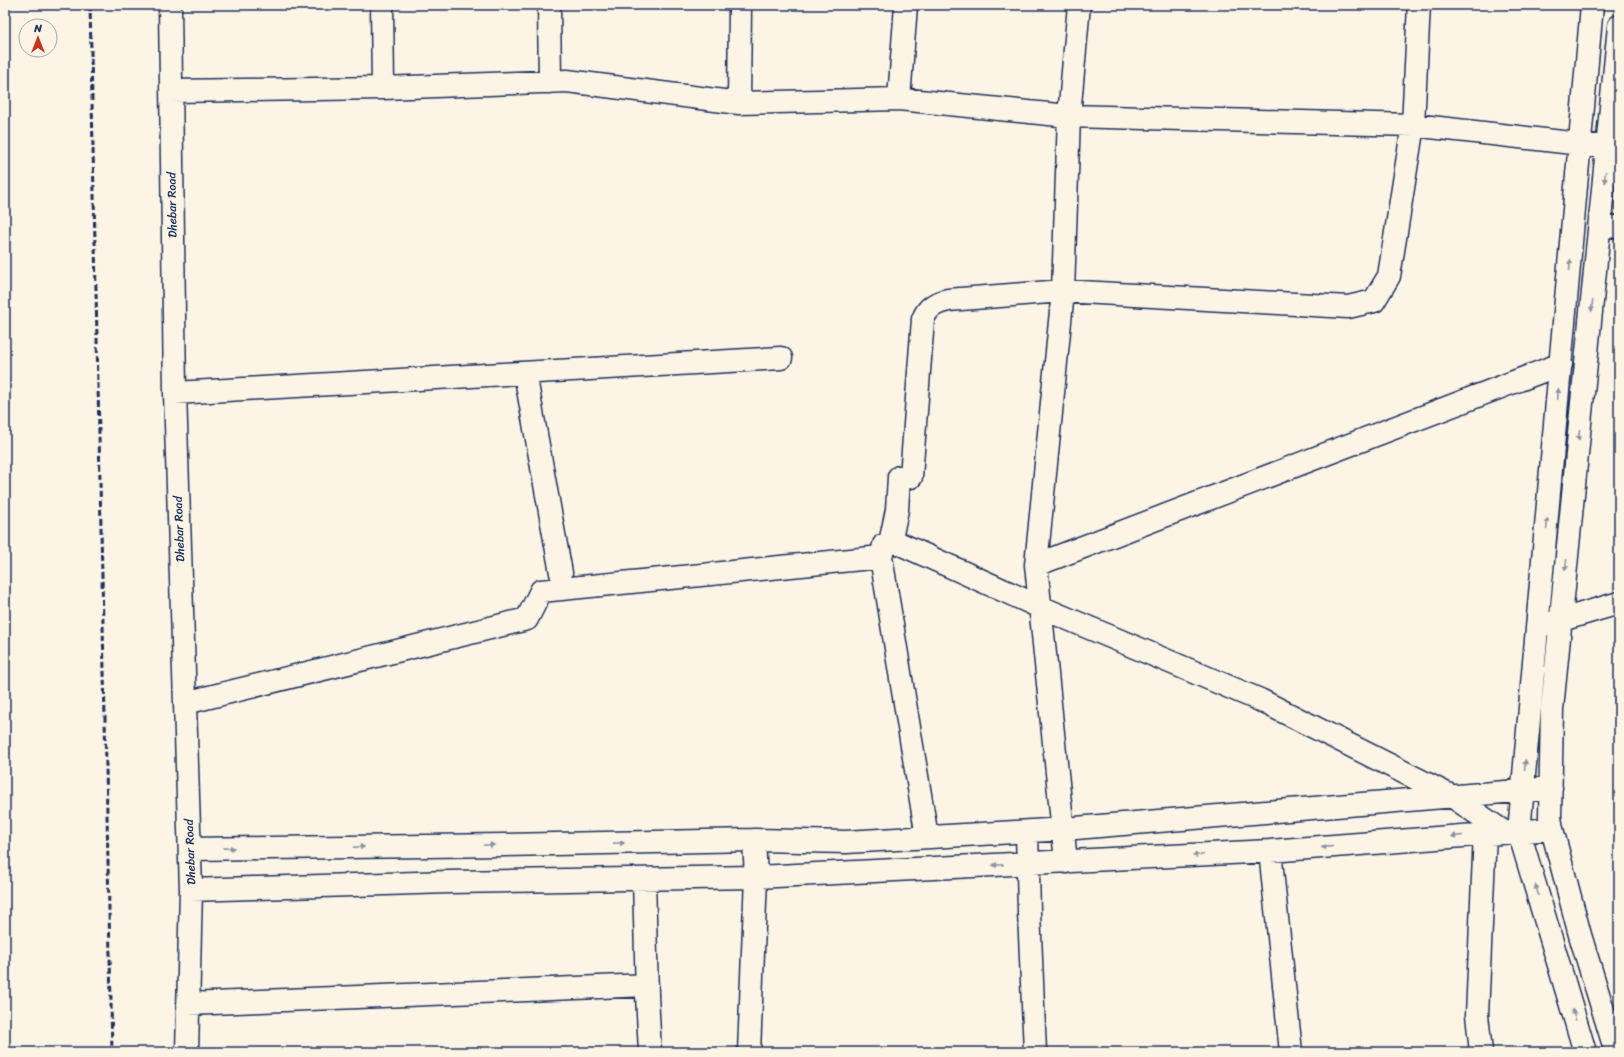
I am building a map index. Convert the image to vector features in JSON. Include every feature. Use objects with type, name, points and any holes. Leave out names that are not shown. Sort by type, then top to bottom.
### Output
[{"type":"street","name":"Dhebar Road","points":[[170,5],[175,393],[191,890],[187,1052]]},
{"type":"street","points":[[382,5],[383,88]]},
{"type":"street","points":[[549,5],[550,82]]},
{"type":"street","points":[[738,103],[740,5]]},
{"type":"street","points":[[899,100],[906,5]]},
{"type":"street","points":[[1066,862],[1064,829],[1036,565],[1063,291],[1069,116],[1079,5]]},
{"type":"street","points":[[927,837],[885,550],[905,477],[923,319],[930,306],[948,300],[1063,291],[1348,307],[1374,301],[1389,276],[1413,125],[1419,5]]},
{"type":"street","points":[[1481,1052],[1477,1015],[1503,832],[1523,791],[1592,5]]},
{"type":"street","points":[[1616,1052],[1580,935],[1550,817],[1552,708],[1560,621],[1609,226],[1607,147],[1619,26]]},
{"type":"street","points":[[171,91],[383,88],[567,81],[738,103],[899,100],[1069,116],[1413,125],[1607,147]]},
{"type":"street","points":[[175,393],[781,358]]},
{"type":"street","points":[[1036,565],[1561,364]]},
{"type":"street","points":[[525,373],[561,573]]},
{"type":"street","points":[[185,703],[527,620],[542,591],[885,550],[896,542],[1040,607],[1260,700],[1453,797],[1503,832],[1585,1052]]},
{"type":"street","points":[[1538,628],[1619,603]]},
{"type":"street","points":[[190,849],[754,840],[846,842],[1027,832],[1551,788]]},
{"type":"street","points":[[191,890],[449,882],[756,877],[1270,851],[1552,829]]},
{"type":"street","points":[[1027,832],[1035,1052]]},
{"type":"street","points":[[749,1052],[756,877],[754,840]]},
{"type":"street","points":[[1270,851],[1291,1052]]},
{"type":"street","points":[[644,879],[650,1052]]},
{"type":"street","points":[[188,1004],[647,985]]},
{"type":"railway","points":[[90,5],[112,1052]]}]
